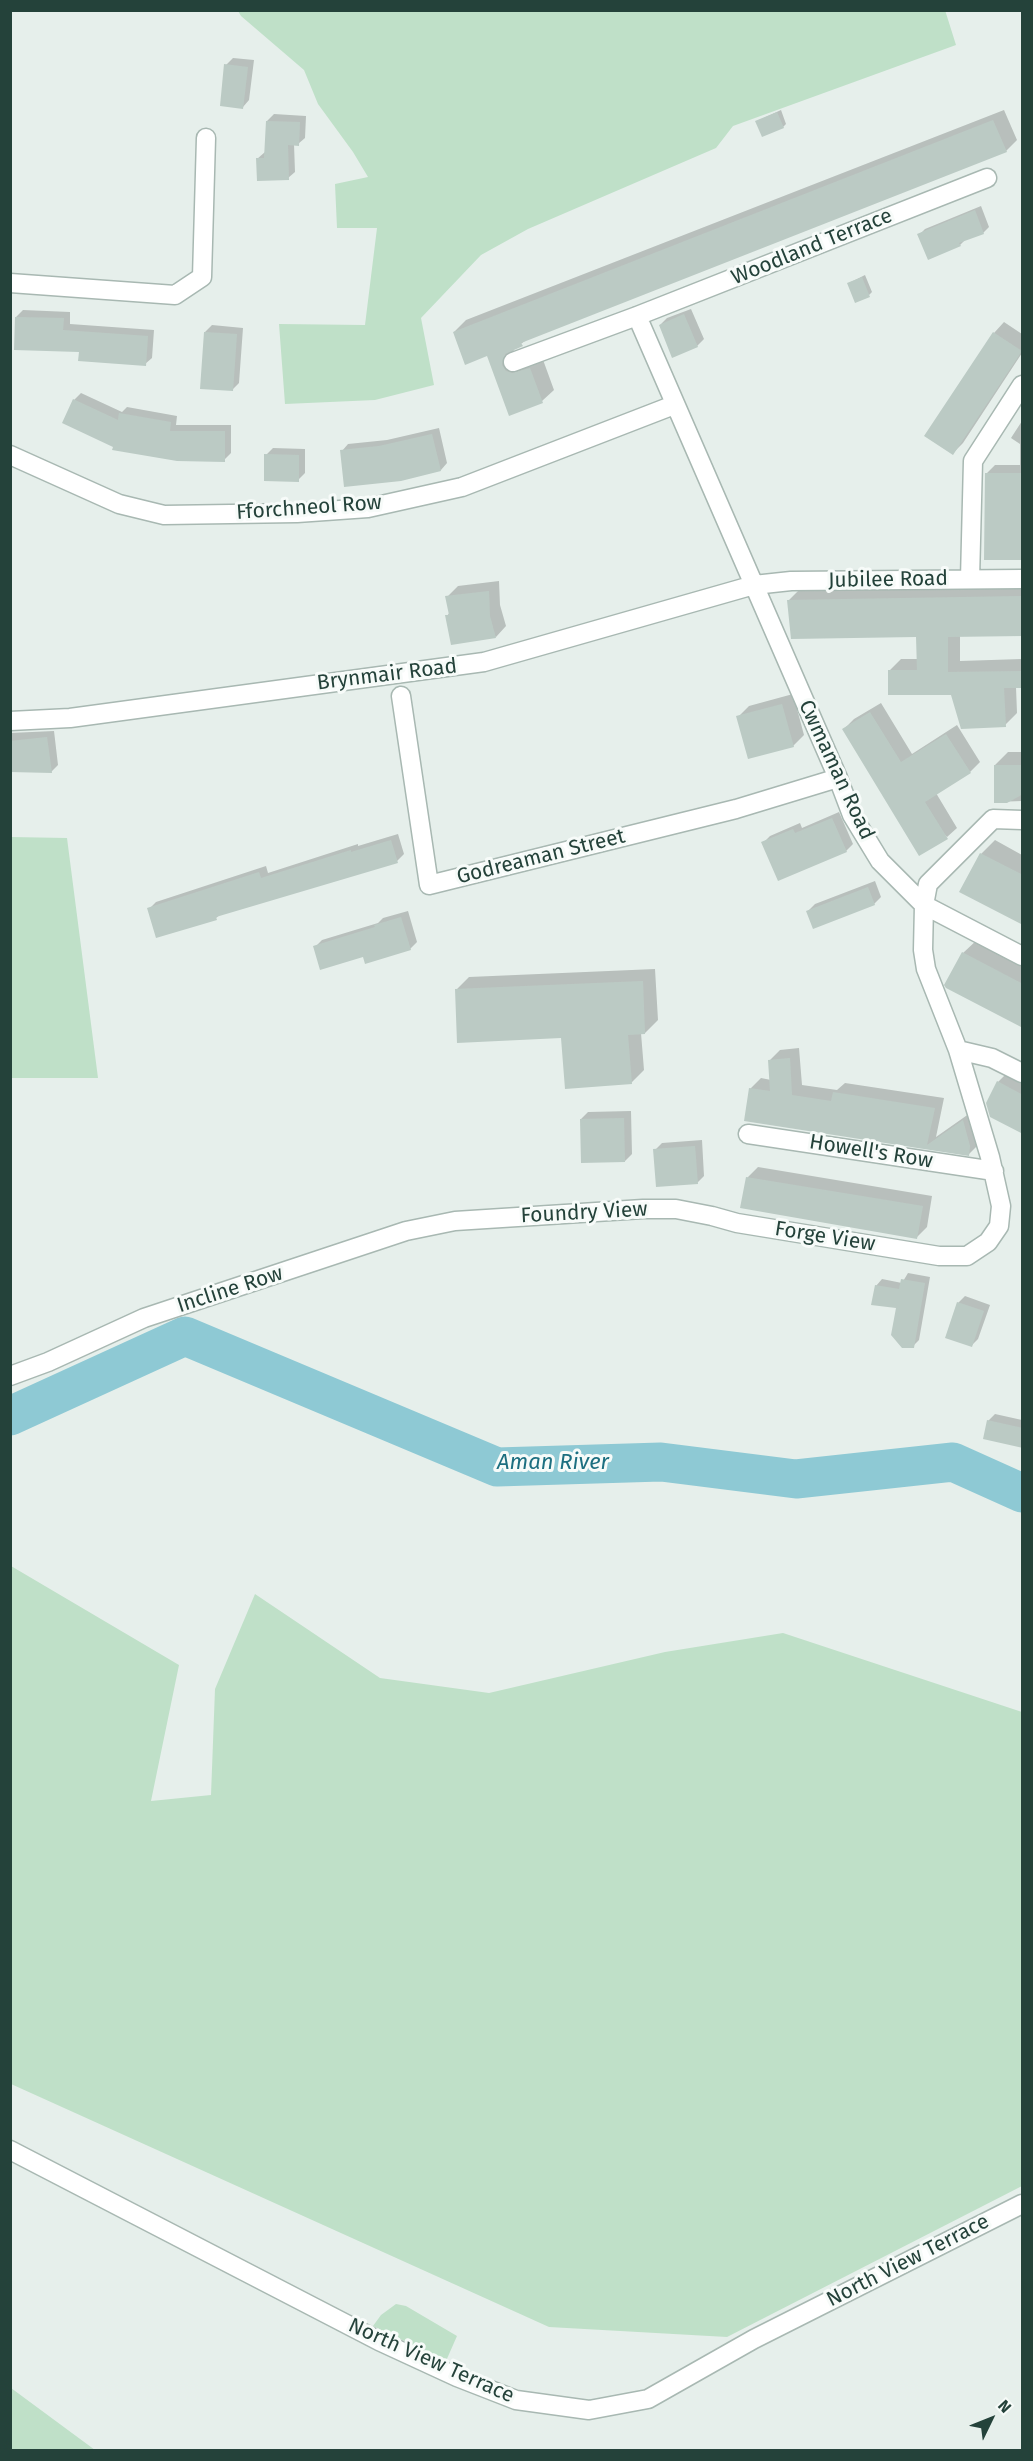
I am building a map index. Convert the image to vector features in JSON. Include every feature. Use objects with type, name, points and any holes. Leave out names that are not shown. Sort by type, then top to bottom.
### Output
[{"type":"street","points":[[10,283],[176,295],[202,277],[206,138]]},
{"type":"street","name":"Woodland Terrace","points":[[513,362],[637,316],[987,178]]},
{"type":"street","points":[[637,316],[754,585]]},
{"type":"street","points":[[970,579],[973,461],[1023,385]]},
{"type":"street","name":"Fforchneol Row","points":[[10,455],[119,504],[164,515],[297,513],[368,508],[462,487],[674,405]]},
{"type":"street","name":"Jubilee Road","points":[[754,585],[791,581],[1023,579]]},
{"type":"street","name":"Brynmair Road","points":[[10,721],[70,718],[484,662],[754,585]]},
{"type":"street","name":"Cwmaman Road","points":[[754,585],[852,815],[880,861],[924,905],[1023,956]]},
{"type":"street","name":"Godreaman Street","points":[[401,696],[429,885],[736,809],[838,778]]},
{"type":"street","points":[[994,1171],[958,1050],[926,969],[923,950],[924,905],[928,884],[993,819],[1023,820]]},
{"type":"street","points":[[958,1050],[992,1058],[1023,1074]]},
{"type":"street","name":"Howell's Row","points":[[748,1134],[994,1171]]},
{"type":"street","name":"Forge View","points":[[712,1216],[737,1223],[939,1256],[967,1256],[988,1242],[999,1226],[1001,1206],[994,1171]]},
{"type":"street","name":"Foundry View","points":[[455,1221],[643,1209],[676,1209],[712,1216]]},
{"type":"street","name":"Incline Row","points":[[10,1376],[48,1362],[144,1318],[406,1231],[455,1221]]},
{"type":"street","name":"North View Terrace","points":[[10,2150],[379,2341],[457,2377],[516,2400],[589,2410],[648,2399],[754,2339],[1023,2204]]},
{"type":"green space","points":[[945,10],[956,45],[733,126],[716,148],[528,229],[481,255],[421,318],[434,385],[375,400],[285,404],[279,324],[365,325],[377,228],[337,228],[335,184],[368,177],[318,104],[304,70],[238,11]]},
{"type":"green space","points":[[11,837],[67,838],[98,1078],[11,1078]]},
{"type":"green space","points":[[11,1566],[179,1665],[151,1801],[211,1795],[215,1689],[255,1594],[380,1678],[489,1693],[665,1652],[783,1633],[1022,1712],[1022,2186],[727,2337],[549,2327],[11,2084]]},
{"type":"green space","points":[[396,2304],[406,2306],[457,2336],[446,2361],[373,2326],[381,2315]]},
{"type":"green space","points":[[11,2388],[95,2450],[11,2450]]},
{"type":"building","points":[[224,64],[248,67],[243,109],[220,106]]},
{"type":"building","points":[[777,112],[784,128],[762,137],[755,121]]},
{"type":"building","points":[[993,120],[1007,152],[521,343],[523,346],[505,354],[502,365],[506,371],[512,373],[530,368],[543,403],[509,416],[487,356],[465,365],[453,332]]},
{"type":"building","points":[[266,121],[300,122],[299,146],[288,145],[289,180],[257,181],[256,158],[264,158]]},
{"type":"building","points":[[975,210],[984,234],[959,243],[961,246],[928,260],[917,234]]},
{"type":"building","points":[[862,277],[870,297],[855,303],[847,283]]},
{"type":"building","points":[[684,314],[698,347],[672,358],[659,325]]},
{"type":"building","points":[[15,317],[64,318],[63,330],[148,336],[146,366],[78,361],[79,352],[14,350]]},
{"type":"building","points":[[204,332],[237,334],[233,391],[200,389]]},
{"type":"building","points":[[993,332],[1022,351],[953,455],[924,436]]},
{"type":"building","points":[[73,399],[118,420],[119,413],[171,422],[170,431],[225,431],[225,462],[177,461],[112,450],[113,447],[62,423]]},
{"type":"building","points":[[432,434],[441,471],[401,481],[344,487],[340,450],[379,446]]},
{"type":"building","points":[[264,454],[299,455],[299,482],[264,481]]},
{"type":"building","points":[[985,473],[1023,473],[1023,560],[984,560]]},
{"type":"building","points":[[489,591],[490,616],[496,638],[451,645],[445,615],[449,615],[445,596]]},
{"type":"building","points":[[1023,596],[1023,636],[948,637],[948,672],[1023,671],[1023,688],[1004,688],[1006,727],[961,729],[951,695],[888,695],[888,670],[917,670],[916,637],[791,639],[787,600]]},
{"type":"building","points":[[782,704],[794,747],[748,759],[736,716]]},
{"type":"building","points":[[870,712],[901,762],[946,734],[971,773],[925,802],[948,839],[919,856],[842,729]]},
{"type":"building","points":[[47,737],[52,773],[10,772],[10,741]]},
{"type":"building","points":[[994,765],[1023,765],[1023,794],[1007,803],[994,803]]},
{"type":"building","points":[[832,818],[847,852],[778,881],[761,842],[793,829],[795,833]]},
{"type":"building","points":[[391,840],[398,863],[216,917],[217,920],[156,938],[147,908],[259,872],[261,878]]},
{"type":"building","points":[[980,853],[1023,875],[1023,925],[959,892]]},
{"type":"building","points":[[868,887],[875,905],[813,929],[806,911]]},
{"type":"building","points":[[401,917],[411,950],[365,964],[363,957],[320,970],[313,946]]},
{"type":"building","points":[[962,952],[1023,984],[1023,1028],[946,988],[944,985]]},
{"type":"building","points":[[643,981],[645,1034],[628,1035],[632,1084],[565,1089],[561,1038],[457,1043],[455,989]]},
{"type":"building","points":[[790,1058],[792,1095],[831,1101],[833,1092],[935,1108],[927,1145],[963,1120],[970,1146],[969,1156],[744,1121],[749,1088],[770,1091],[768,1060]]},
{"type":"building","points":[[997,1081],[1023,1095],[1023,1134],[990,1117],[986,1103]]},
{"type":"building","points":[[624,1118],[625,1162],[581,1163],[580,1119]]},
{"type":"building","points":[[695,1146],[698,1184],[656,1187],[653,1149]]},
{"type":"building","points":[[746,1177],[923,1206],[917,1239],[740,1208]]},
{"type":"building","points":[[901,1279],[925,1283],[914,1348],[902,1348],[891,1335],[896,1308],[871,1305],[875,1285],[899,1289]]},
{"type":"building","points":[[957,1302],[984,1311],[972,1347],[945,1338]]},
{"type":"building","points":[[987,1420],[1023,1428],[1023,1448],[983,1439]]},
{"type":"waterway","name":"Aman River","points":[[10,1416],[185,1336],[497,1467],[661,1462],[796,1479],[953,1462],[1022,1493]]}]
